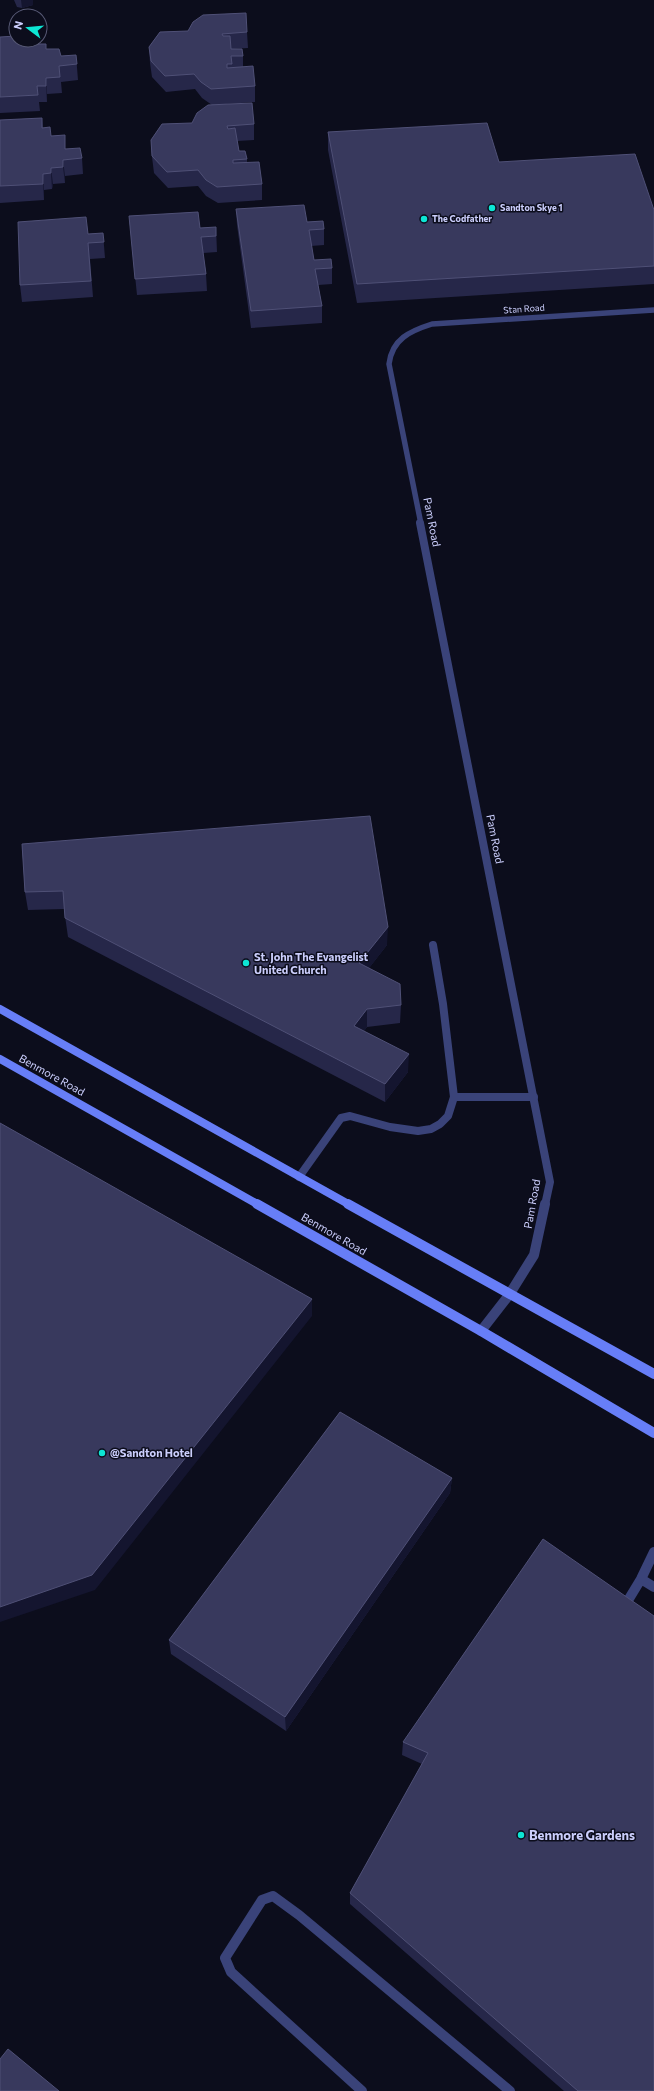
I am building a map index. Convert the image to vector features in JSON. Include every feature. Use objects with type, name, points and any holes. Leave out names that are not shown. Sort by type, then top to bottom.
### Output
[{"type":"street","name":"Stan Road","points":[[398,339],[408,332],[432,324],[654,310]]},
{"type":"street","name":"Pam Road","points":[[398,339],[392,347],[389,364],[550,1182],[534,1255],[509,1295],[482,1331]]},
{"type":"street","points":[[299,1177],[326,1137],[341,1118],[350,1116],[390,1127],[418,1130],[431,1129],[440,1124],[448,1116],[454,1097],[443,1004],[433,945]]},
{"type":"street","points":[[0,1009],[509,1295],[654,1374]]},
{"type":"street","name":"Benmore Road","points":[[0,1059],[482,1331],[654,1433]]},
{"type":"street","points":[[454,1097],[534,1097]]},
{"type":"street","points":[[622,1610],[641,1580],[654,1552]]},
{"type":"street","points":[[641,1580],[654,1587]]},
{"type":"street","points":[[362,2091],[231,1972],[226,1964],[225,1958],[262,1900],[273,1896],[299,1915],[510,2091]]},
{"type":"building","points":[[246,13],[247,32],[222,34],[223,36],[230,36],[231,49],[242,49],[243,56],[231,56],[232,64],[227,64],[227,68],[253,66],[255,86],[211,89],[201,82],[194,74],[165,76],[151,61],[149,47],[160,32],[188,31],[193,22],[203,15]]},
{"type":"building","points":[[8,36],[8,48],[59,49],[61,56],[76,55],[77,64],[59,66],[60,77],[46,78],[46,86],[37,86],[38,95],[0,97],[0,37]]},
{"type":"building","points":[[252,103],[254,124],[227,126],[228,129],[235,128],[239,151],[245,151],[247,159],[233,160],[233,163],[259,162],[262,184],[217,187],[206,180],[198,170],[167,172],[152,156],[151,140],[162,124],[192,123],[197,113],[208,105]]},
{"type":"building","points":[[42,118],[42,128],[50,127],[51,136],[65,135],[65,149],[80,148],[82,158],[63,160],[63,167],[51,168],[51,173],[43,174],[43,184],[0,186],[0,120]]},
{"type":"building","name":"Sandton Skye 1","points":[[487,123],[499,162],[635,154],[654,210],[654,266],[357,284],[328,132]]},
{"type":"building","points":[[304,205],[307,222],[323,221],[324,229],[309,230],[314,260],[331,259],[332,268],[315,269],[322,306],[251,311],[236,209]]},
{"type":"building","points":[[198,212],[200,228],[216,227],[216,236],[201,237],[206,274],[135,279],[129,216]]},
{"type":"building","points":[[86,217],[88,234],[103,233],[104,242],[88,243],[91,281],[20,285],[18,222]]},
{"type":"building","name":"St. John The Evangelist United Church","points":[[370,816],[388,927],[359,963],[400,984],[401,1005],[367,1009],[354,1026],[409,1054],[385,1084],[65,918],[63,891],[25,892],[22,844]]},
{"type":"building","name":"@Sandton Hotel","points":[[0,1123],[312,1299],[92,1575],[0,1607]]},
{"type":"building","points":[[340,1412],[452,1478],[285,1717],[169,1640]]},
{"type":"building","name":"Benmore Gardens","points":[[543,1539],[654,1616],[654,2091],[578,2091],[350,1893],[428,1753],[403,1742]]},
{"type":"building","points":[[8,2049],[59,2091],[0,2091],[0,2059]]},
{"type":"place","name":"Sandton Skye 1","points":[[492,208]]},
{"type":"place","name":"The Codfather","points":[[424,219]]},
{"type":"place","name":"St. John The Evangelist United Church","points":[[246,963]]},
{"type":"place","name":"@Sandton Hotel","points":[[102,1453]]},
{"type":"place","name":"Benmore Gardens","points":[[521,1835]]}]
